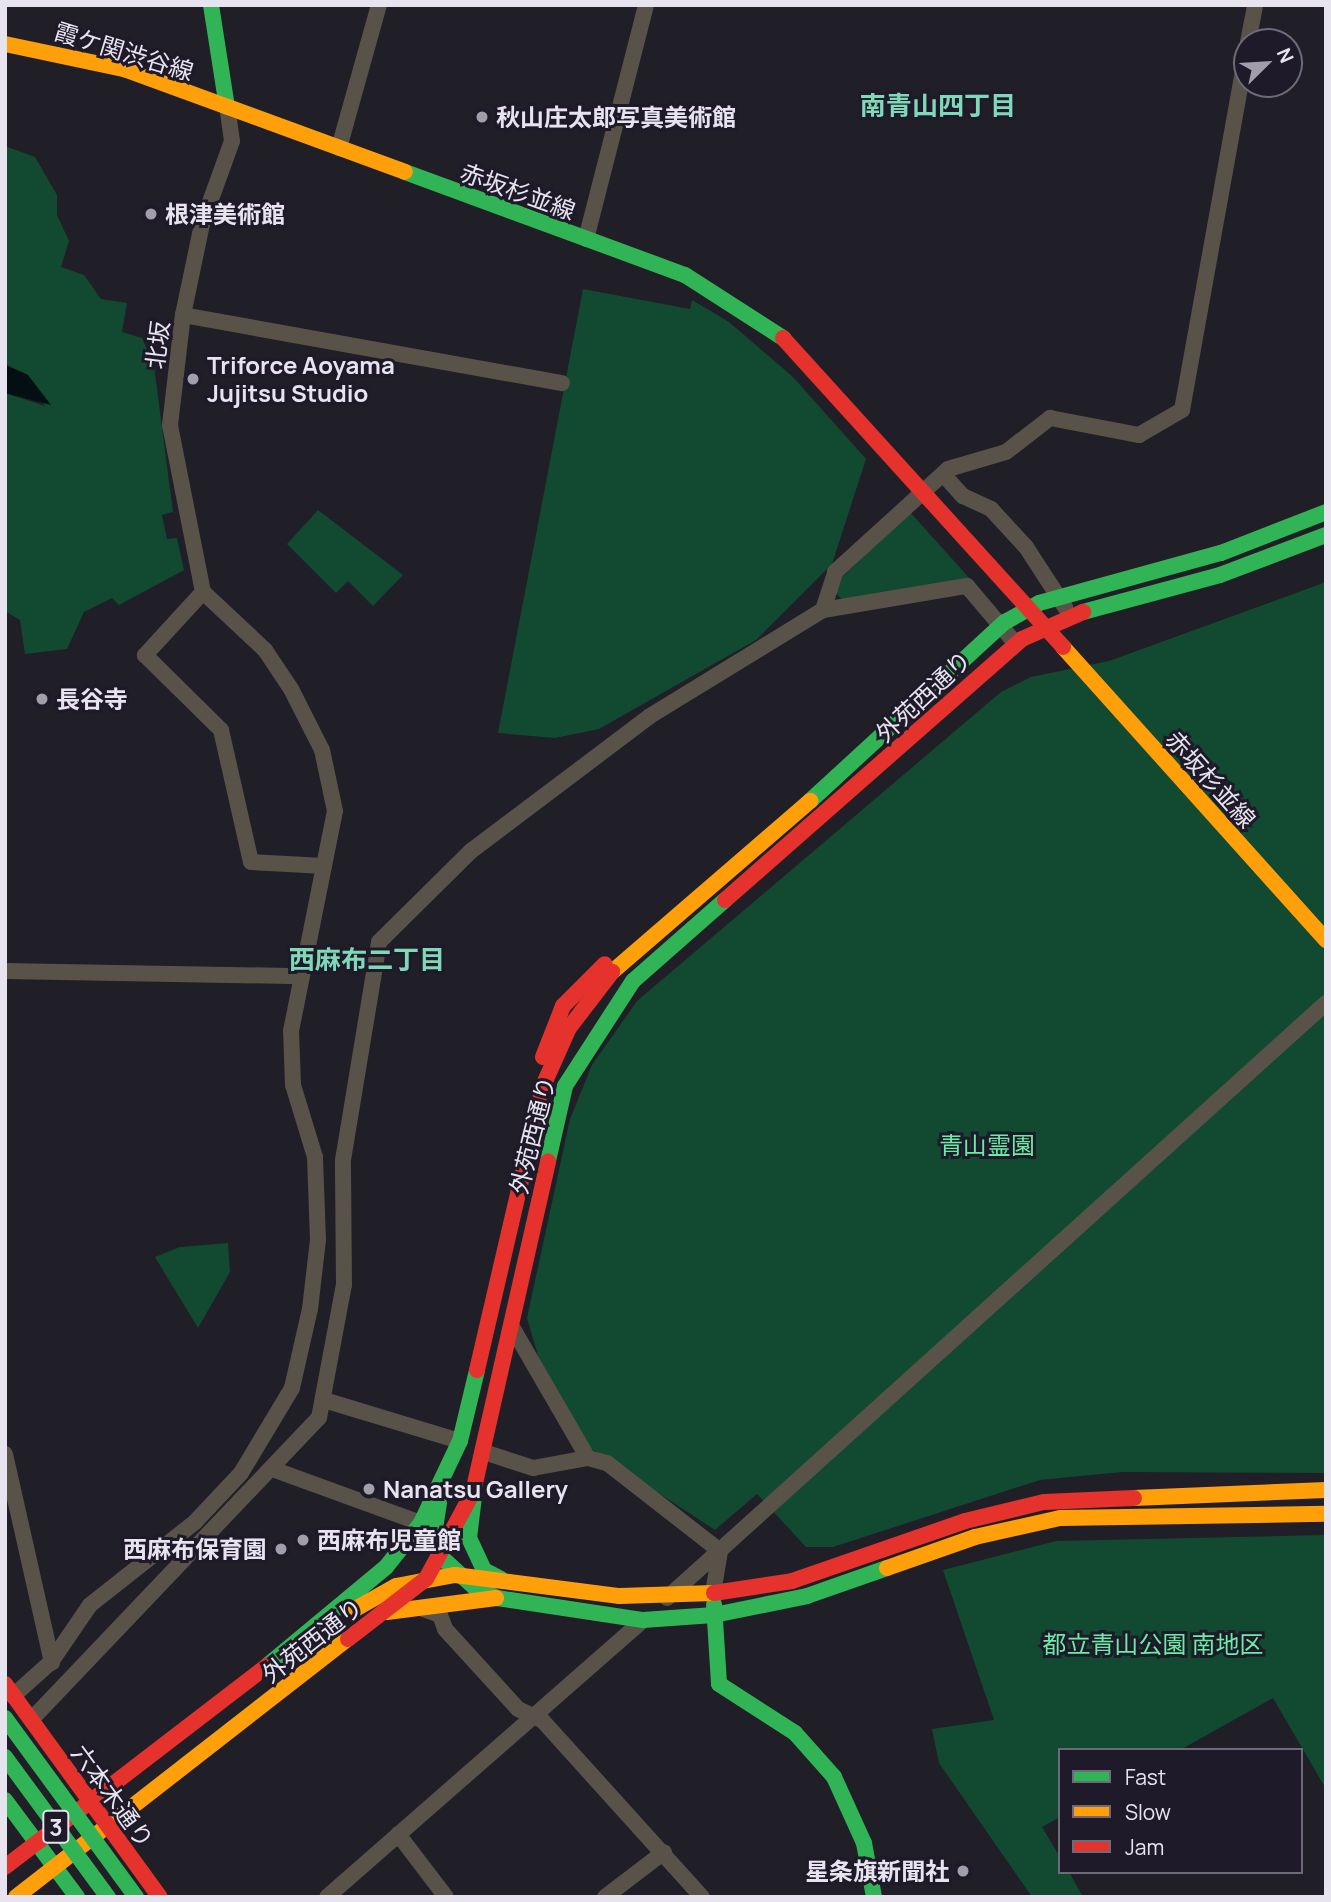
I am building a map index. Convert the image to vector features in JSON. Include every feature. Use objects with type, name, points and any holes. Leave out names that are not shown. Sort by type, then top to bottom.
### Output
[{"type":"main road","points":[[211,5],[227,107]]},
{"type":"main road","name":"霞ケ関渋谷線","points":[[5,44],[124,69],[227,107]]},
{"type":"main road","name":"赤坂杉並線","points":[[227,107],[586,239],[716,290],[783,338],[1326,940]]},
{"type":"main road","name":"外苑西通り","points":[[5,1867],[92,1805],[303,1638],[386,1567],[440,1495],[460,1441],[524,1169],[534,1093],[554,1023],[588,978],[641,942],[849,768],[1000,625],[1060,596],[1221,553],[1326,512]]},
{"type":"main road","name":"外苑西通り","points":[[16,1897],[387,1612],[426,1579],[473,1492],[565,1086],[611,1007],[663,953],[844,802],[1016,644],[1069,616],[1220,575],[1326,535]]},
{"type":"main road","points":[[303,1638],[379,1594],[426,1579],[455,1575],[665,1599],[814,1575],[965,1521],[1044,1502],[1326,1490]]},
{"type":"main road","points":[[473,1492],[477,1513],[469,1538],[484,1570],[501,1580]]},
{"type":"main road","points":[[440,1495],[434,1534],[440,1556],[455,1575],[497,1598]]},
{"type":"main road","points":[[387,1612],[497,1598],[643,1620],[714,1615],[807,1596],[975,1537],[1060,1518],[1326,1514]]},
{"type":"main road","points":[[713,1593],[719,1684],[795,1732],[828,1769],[859,1829],[874,1897]]},
{"type":"main road","points":[[643,1620],[665,1599]]},
{"type":"main road","points":[[8,1695],[145,1897]]},
{"type":"main road","name":"六本木通り","points":[[8,1695],[31,1720],[160,1897]]},
{"type":"main road","name":"3","points":[[5,1718],[136,1897]]},
{"type":"main road","points":[[31,1720],[19,1741],[21,1758],[62,1826],[71,1848],[55,1868]]},
{"type":"main road","name":"3","points":[[5,1757],[108,1897]]},
{"type":"main road","points":[[5,1771],[100,1897]]},
{"type":"main road","points":[[5,1800],[77,1897]]},
{"type":"main road","points":[[92,1805],[81,1820],[85,1846],[115,1897]]},
{"type":"street","points":[[339,148],[379,5]]},
{"type":"street","points":[[586,239],[646,5]]},
{"type":"street","points":[[1251,28],[1255,5]]},
{"type":"street","points":[[823,610],[835,572],[943,474],[1006,452],[1050,418],[1139,435],[1182,410],[1238,98]]},
{"type":"street","name":"北坂","points":[[203,592],[170,425],[183,315],[202,224],[232,141],[227,107]]},
{"type":"street","points":[[183,315],[562,383]]},
{"type":"street","points":[[943,474],[963,496],[991,509],[1060,596],[1069,616]]},
{"type":"street","points":[[31,1720],[308,1434],[324,1400],[344,1285],[343,1160],[379,942],[471,851],[650,716],[823,610],[967,586],[1016,644]]},
{"type":"street","points":[[8,1695],[51,1662],[90,1605],[195,1522],[241,1473],[292,1388],[312,1295],[318,1240],[315,1157],[293,1085],[291,1031],[301,976],[324,866],[335,811],[322,750],[292,689],[265,650],[203,592],[145,655],[220,730],[251,863],[324,866]]},
{"type":"street","points":[[5,971],[301,976]]},
{"type":"street","points":[[665,1599],[1326,1003]]},
{"type":"street","points":[[512,1327],[587,1458]]},
{"type":"street","points":[[324,1400],[460,1441]]},
{"type":"street","points":[[484,1452],[533,1468],[587,1458],[607,1463],[720,1551]]},
{"type":"street","points":[[5,1454],[51,1662],[68,1680]]},
{"type":"street","points":[[275,1469],[421,1523]]},
{"type":"street","points":[[241,1473],[260,1484]]},
{"type":"street","points":[[713,1593],[720,1551]]},
{"type":"street","points":[[387,1612],[435,1610],[485,1672],[532,1716],[664,1852],[702,1897]]},
{"type":"street","points":[[327,1897],[643,1620]]},
{"type":"street","points":[[398,1834],[446,1897]]},
{"type":"street","points":[[605,1897],[664,1852]]},
{"type":"green space","points":[[5,146],[35,157],[57,195],[57,215],[69,241],[61,267],[84,275],[101,299],[127,303],[122,332],[142,338],[154,366],[173,512],[162,515],[167,539],[177,538],[184,570],[119,605],[112,598],[84,612],[67,649],[25,654],[20,620],[5,611],[5,393],[45,406],[28,375],[5,364]]},
{"type":"green space","points":[[583,289],[690,309],[692,300],[729,322],[793,377],[866,459],[832,564],[756,640],[599,729],[555,738],[498,733]]},
{"type":"green space","points":[[318,510],[403,575],[373,606],[348,581],[336,593],[287,544]]},
{"type":"green space","points":[[910,512],[971,580],[844,601],[836,594],[840,579]]},
{"type":"green space","name":"青山霊園","points":[[1326,582],[1326,1473],[1122,1472],[1040,1480],[833,1547],[806,1547],[757,1494],[715,1530],[590,1448],[539,1359],[527,1318],[570,1119],[592,1065],[637,1001],[1001,692],[1031,677],[1109,661]]},
{"type":"green space","points":[[228,1243],[230,1272],[198,1328],[155,1257],[180,1247]]},
{"type":"green space","name":"都立青山公園 南地区","points":[[1326,1535],[1326,1789],[1273,1698],[1184,1748],[1058,1748],[1058,1818],[1042,1827],[1058,1854],[1058,1874],[1070,1874],[1083,1897],[1032,1897],[939,1763],[932,1729],[994,1720],[943,1570],[1056,1541]]},
{"type":"shaded area","points":[[5,365],[28,375],[51,405],[5,393]]},
{"type":"traffic: fast","points":[[211,5],[227,107]]},
{"type":"traffic: fast","points":[[405,172],[685,275],[783,338]]},
{"type":"traffic: fast","points":[[810,801],[1005,622],[1039,603],[1221,553],[1326,512]]},
{"type":"traffic: fast","points":[[1083,612],[1220,575],[1326,535]]},
{"type":"traffic: fast","points":[[548,1161],[565,1086],[633,981],[725,900]]},
{"type":"traffic: fast","points":[[268,1665],[386,1567],[421,1523],[460,1441],[477,1370]]},
{"type":"traffic: fast","points":[[474,1497],[469,1538],[484,1570],[501,1579]]},
{"type":"traffic: fast","points":[[439,1503],[434,1534],[440,1556],[475,1588],[497,1598],[643,1620],[714,1615],[807,1596],[887,1568]]},
{"type":"traffic: fast","points":[[714,1604],[719,1684],[795,1733],[834,1777],[864,1843],[874,1897]]},
{"type":"traffic: fast","points":[[5,1718],[136,1897]]},
{"type":"traffic: fast","points":[[5,1757],[108,1897]]},
{"type":"traffic: fast","points":[[5,1800],[77,1897]]},
{"type":"traffic: slow","points":[[5,44],[124,69],[405,172]]},
{"type":"traffic: slow","points":[[1063,647],[1326,940]]},
{"type":"traffic: slow","points":[[612,972],[810,801]]},
{"type":"traffic: slow","points":[[1134,1498],[1326,1490]]},
{"type":"traffic: slow","points":[[887,1568],[975,1537],[1060,1518],[1326,1514]]},
{"type":"traffic: slow","points":[[350,1612],[396,1586],[455,1575],[620,1596],[714,1593]]},
{"type":"traffic: slow","points":[[387,1612],[496,1598]]},
{"type":"traffic: slow","points":[[16,1897],[348,1639]]},
{"type":"traffic: jam","points":[[783,338],[1063,647]]},
{"type":"traffic: jam","points":[[725,900],[1022,639],[1083,612]]},
{"type":"traffic: jam","points":[[543,1057],[563,1006],[605,964]]},
{"type":"traffic: jam","points":[[477,1370],[543,1086],[569,1028],[612,972]]},
{"type":"traffic: jam","points":[[348,1639],[426,1579],[473,1492],[548,1161]]},
{"type":"traffic: jam","points":[[714,1593],[792,1581],[965,1521],[1044,1502],[1134,1498]]},
{"type":"traffic: jam","points":[[5,1867],[268,1665]]},
{"type":"traffic: jam","points":[[5,1684],[160,1897]]},
{"type":"place","name":"秋山庄太郎写真美術館","points":[[482,117]]},
{"type":"place","name":"根津美術館","points":[[151,214]]},
{"type":"place","name":"Triforce Aoyama Jujitsu Studio","points":[[193,379]]},
{"type":"place","name":"長谷寺","points":[[42,699]]},
{"type":"place","name":"Nanatsu Gallery","points":[[369,1489]]},
{"type":"place","name":"西麻布児童館","points":[[303,1540]]},
{"type":"place","name":"西麻布保育園","points":[[281,1549]]},
{"type":"place","name":"星条旗新聞社","points":[[963,1871]]},
{"type":"district","name":"南青山四丁目","points":[[938,106]]},
{"type":"district","name":"西麻布二丁目","points":[[367,960]]}]
